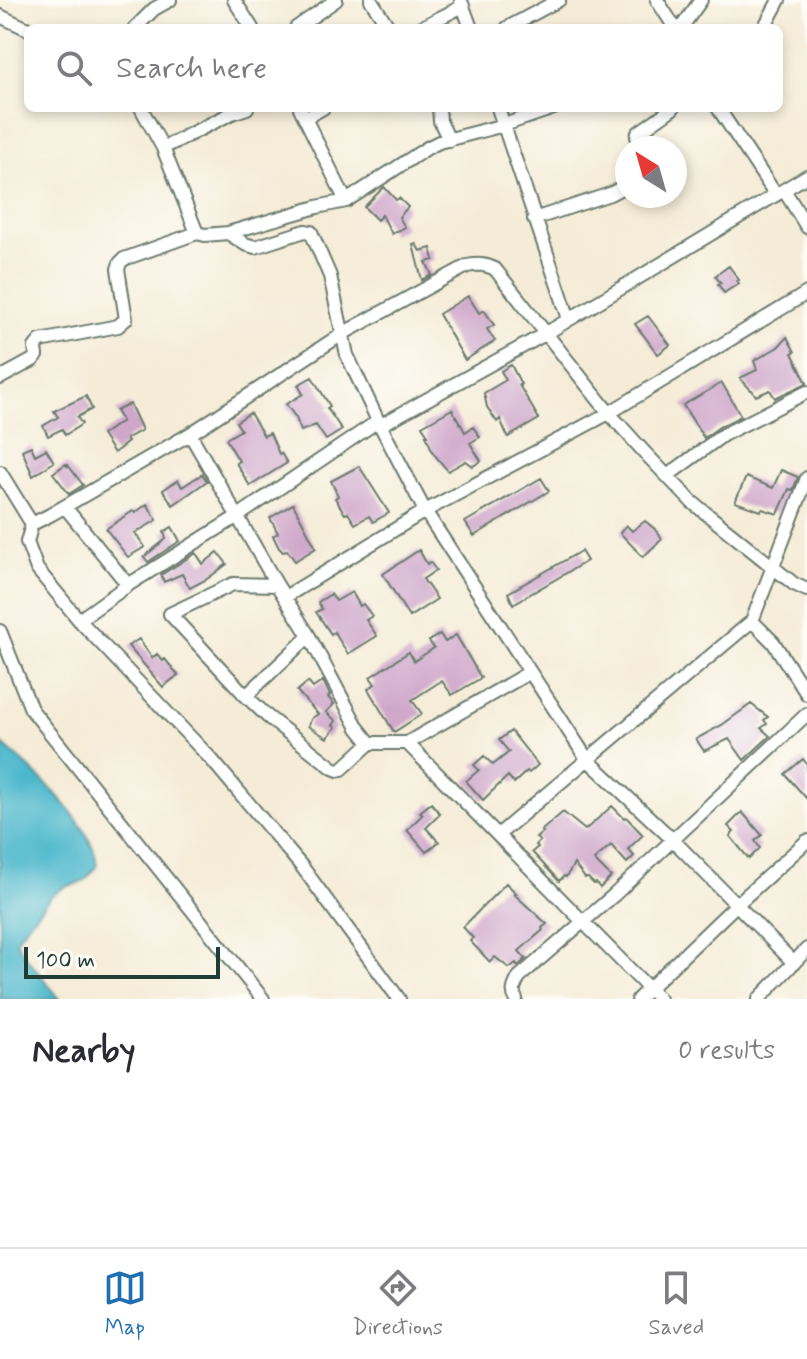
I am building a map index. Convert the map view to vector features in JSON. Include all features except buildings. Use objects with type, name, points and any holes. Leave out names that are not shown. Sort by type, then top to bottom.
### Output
[{"type":"street","points":[[139,24],[154,9],[170,0]]},
{"type":"street","points":[[234,0],[249,24]]},
{"type":"street","points":[[310,0],[318,13]]},
{"type":"street","points":[[302,24],[336,0]]},
{"type":"street","points":[[371,0],[386,24]]},
{"type":"street","points":[[514,24],[559,0]]},
{"type":"street","points":[[657,0],[675,24]]},
{"type":"street","points":[[681,24],[701,0]]},
{"type":"street","points":[[766,24],[779,0]]},
{"type":"street","points":[[427,24],[462,3],[470,24]]},
{"type":"street","points":[[0,16],[24,27]]},
{"type":"street","points":[[143,112],[163,148],[197,233]]},
{"type":"street","points":[[163,148],[235,112]]},
{"type":"street","points":[[439,112],[449,140]]},
{"type":"street","points":[[499,112],[569,319]]},
{"type":"street","points":[[0,378],[33,360],[40,341],[118,326],[124,322],[118,269],[124,259],[197,233],[228,233],[346,201],[427,148],[542,112]]},
{"type":"street","points":[[638,136],[638,133],[667,112]]},
{"type":"street","points":[[722,112],[807,227]]},
{"type":"street","points":[[303,113],[346,201]]},
{"type":"street","points":[[79,620],[128,585],[380,423],[545,334],[807,176]]},
{"type":"street","points":[[534,219],[615,191]]},
{"type":"street","points":[[228,233],[255,247],[305,231],[311,232],[330,276],[347,355],[425,511],[587,759],[672,839],[794,963]]},
{"type":"street","points":[[32,524],[190,434],[342,334],[467,266],[478,264],[495,269],[609,413],[692,502],[794,584],[807,590]]},
{"type":"street","points":[[285,597],[425,511],[609,413],[807,293]]},
{"type":"street","points":[[667,476],[723,435],[807,392]]},
{"type":"street","points":[[190,434],[309,636],[358,728],[370,743]]},
{"type":"street","points":[[0,472],[32,524],[27,542],[37,569],[79,620],[223,772],[303,868],[399,999]]},
{"type":"street","points":[[498,835],[752,621],[807,478]]},
{"type":"street","points":[[65,507],[128,585]]},
{"type":"street","points":[[277,585],[233,584],[170,614],[268,717],[338,770],[370,743],[407,743],[530,672]]},
{"type":"street","points":[[752,621],[773,642],[807,694]]},
{"type":"street","points":[[0,631],[31,709],[263,999]]},
{"type":"street","points":[[246,696],[309,636]]},
{"type":"street","points":[[516,999],[514,986],[519,977],[614,895],[807,714]]},
{"type":"street","points":[[407,743],[659,999]]},
{"type":"street","points":[[638,999],[807,841]]},
{"type":"street","points":[[759,999],[807,949]]},
{"type":"water","points":[[0,742],[65,804],[86,833],[95,855],[97,867],[83,882],[65,887],[51,896],[16,941],[60,999],[0,999]]}]
